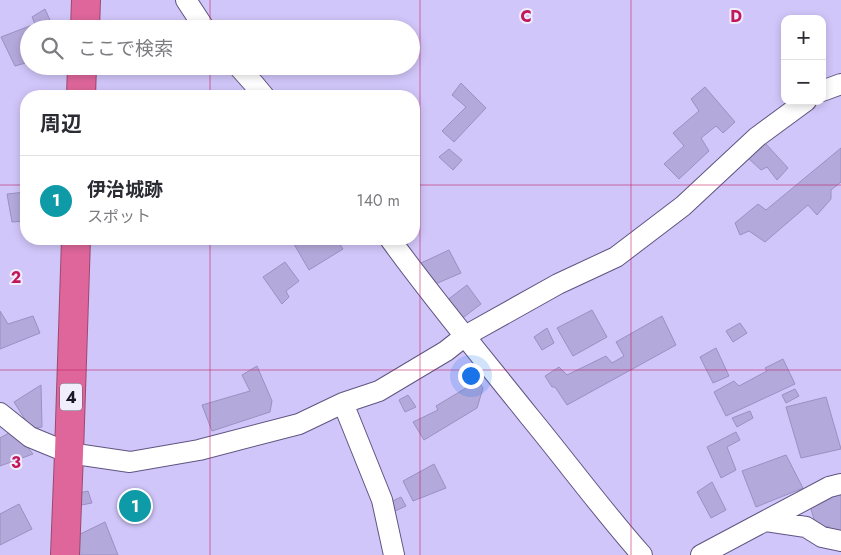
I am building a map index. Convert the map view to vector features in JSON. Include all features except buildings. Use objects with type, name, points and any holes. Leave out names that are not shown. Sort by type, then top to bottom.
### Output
[{"type":"highway","points":[[85,20],[86,0]]},
{"type":"highway","points":[[81,90],[82,75]]},
{"type":"highway","name":"4","points":[[65,555],[76,245]]},
{"type":"street","points":[[186,0],[199,20]]},
{"type":"street","points":[[246,75],[259,90]]},
{"type":"street","points":[[826,90],[841,84]]},
{"type":"street","points":[[0,413],[30,437],[69,452],[130,462],[190,452],[299,424],[343,403],[378,391],[446,351],[465,336],[558,284],[616,256],[683,206],[757,137],[801,105]]},
{"type":"street","points":[[394,245],[422,283],[610,519],[642,555]]},
{"type":"street","points":[[343,403],[382,500],[394,555]]},
{"type":"street","points":[[701,555],[829,487],[841,484]]},
{"type":"street","points":[[766,521],[806,527],[832,539],[831,555]]},
{"type":"place","name":"伊治城跡","points":[[135,506]]}]
